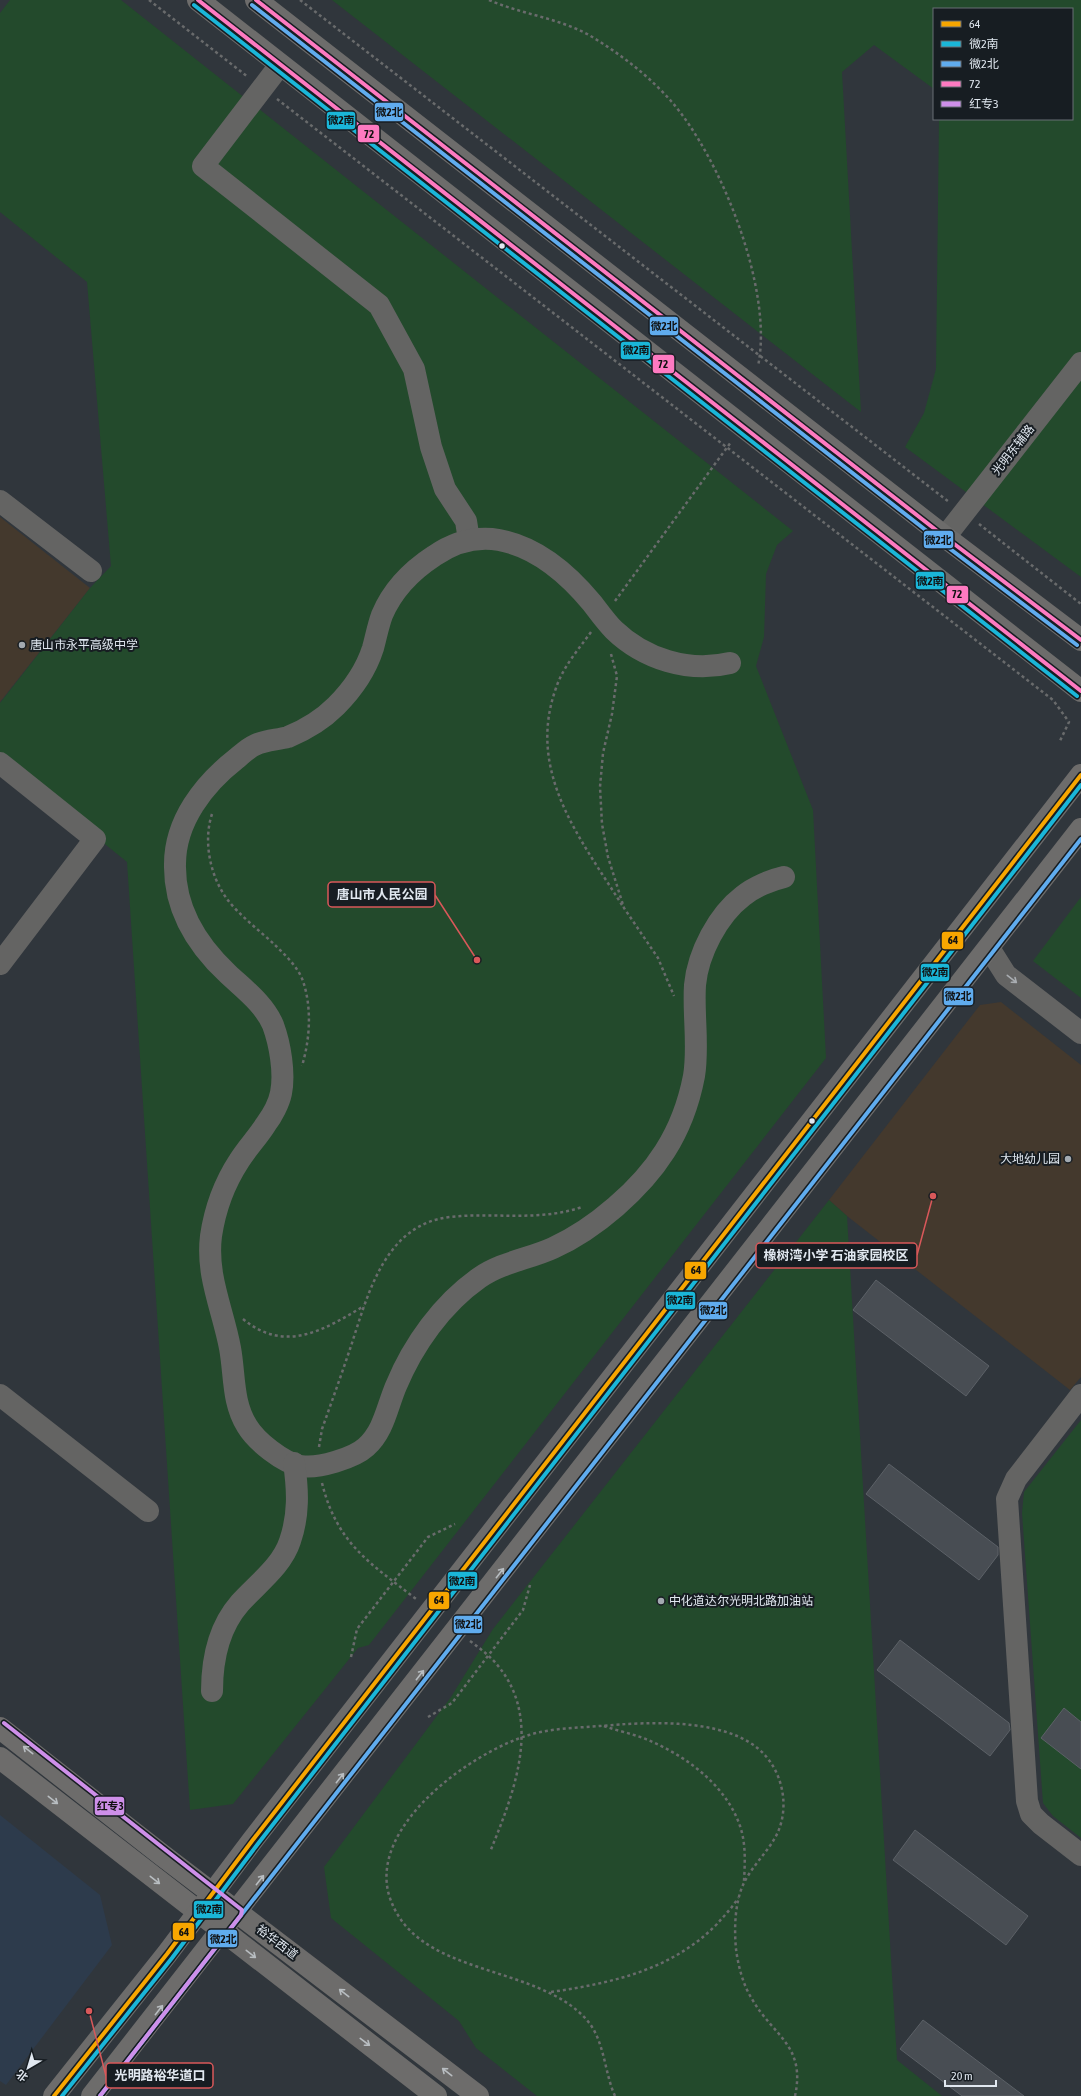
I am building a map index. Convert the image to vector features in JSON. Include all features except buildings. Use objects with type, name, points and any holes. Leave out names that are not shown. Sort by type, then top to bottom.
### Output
[{"type":"main road","points":[[198,0],[1081,690]]},
{"type":"main road","points":[[256,0],[945,537],[1081,640]]},
{"type":"main road","points":[[54,2096],[198,1913],[1081,775]]},
{"type":"main road","points":[[92,2096],[1081,829]]},
{"type":"main road","name":"裕华西道","points":[[0,1728],[212,1893],[478,2096]]},
{"type":"main road","name":"裕华西道","points":[[0,1758],[436,2096]]},
{"type":"street","points":[[280,65],[203,166],[379,305],[414,369],[431,447],[445,489],[466,521],[469,540]]},
{"type":"street","name":"光明东辅路","points":[[945,537],[1081,363]]},
{"type":"street","points":[[0,501],[91,571]]},
{"type":"street","points":[[730,663],[713,667],[686,667],[644,651],[615,632],[567,575],[544,558],[524,547],[495,539],[469,540],[442,550],[412,571],[396,589],[383,612],[371,654],[364,668],[349,691],[333,709],[312,724],[286,738],[256,744],[214,778],[196,802],[183,824],[177,841],[175,862],[176,888],[183,912],[194,935],[212,959],[253,996],[270,1018],[278,1042],[282,1073],[281,1093],[267,1123],[240,1160],[226,1185],[217,1207],[211,1237],[210,1255],[211,1275],[229,1342],[236,1402],[252,1433],[265,1446],[301,1466],[348,1459],[364,1449],[378,1433],[393,1393],[413,1353],[443,1311],[464,1290],[482,1276],[515,1260],[554,1247],[608,1214],[643,1181],[665,1151],[687,1105],[694,1076],[697,1044],[695,981],[704,950],[722,918],[744,894],[775,879],[784,877]]},
{"type":"street","points":[[0,763],[95,839],[0,964]]},
{"type":"street","points":[[989,948],[1016,964],[1081,1015]]},
{"type":"street","points":[[989,948],[1006,975],[1081,1033]]},
{"type":"street","points":[[1081,1395],[1016,1479],[1007,1499],[1027,1801],[1031,1814],[1041,1824],[1081,1855]]},
{"type":"street","points":[[0,1396],[148,1511]]},
{"type":"street","points":[[212,1691],[212,1672],[216,1649],[226,1625],[239,1604],[279,1561],[290,1542],[298,1510],[294,1462]]},
{"type":"path","points":[[149,0],[1053,700],[1068,722],[1060,743]]},
{"type":"path","points":[[300,0],[1081,604]]},
{"type":"path","points":[[489,0],[559,23],[587,34],[619,54],[651,80],[672,103],[695,135],[736,216],[748,260],[760,325],[757,369]]},
{"type":"path","points":[[613,603],[717,464],[733,439]]},
{"type":"path","points":[[594,629],[570,660],[556,688],[548,718],[546,745],[555,789],[567,815],[584,844],[624,908],[658,958],[671,986],[675,1000]]},
{"type":"path","points":[[610,648],[617,676],[612,714],[603,753],[600,787],[602,824],[608,857],[624,908]]},
{"type":"path","points":[[212,812],[208,826],[209,855],[214,876],[227,899],[290,960],[303,981],[308,1005],[309,1030],[302,1069]]},
{"type":"path","points":[[319,1450],[322,1429],[373,1281],[386,1258],[400,1240],[423,1224],[448,1217],[473,1215],[533,1217],[584,1207]]},
{"type":"path","points":[[239,1314],[260,1331],[278,1337],[294,1337],[334,1324],[364,1306]]},
{"type":"path","points":[[321,1478],[326,1500],[345,1538],[363,1558],[417,1600]]},
{"type":"path","points":[[351,1657],[357,1629],[428,1537],[455,1524]]},
{"type":"path","points":[[428,1717],[452,1703],[489,1656],[523,1610],[530,1585]]},
{"type":"path","points":[[465,1637],[489,1656],[500,1668],[512,1688],[520,1709],[522,1725],[521,1751],[510,1798],[505,1817],[490,1852]]},
{"type":"path","points":[[615,2096],[607,2074],[598,2039],[589,2022],[571,2004],[550,1992],[449,1956],[425,1944],[409,1930],[394,1910],[388,1890],[386,1875],[389,1858],[395,1841],[409,1819],[434,1793],[464,1767],[494,1750],[529,1735],[564,1728],[648,1722],[684,1723],[713,1729],[739,1737],[757,1748],[770,1760],[778,1776],[784,1795],[781,1820],[776,1836],[743,1883],[738,1901],[736,1948],[740,1969],[750,1997],[759,2010],[782,2035],[795,2059],[799,2077],[795,2096]]},
{"type":"path","points":[[550,1992],[598,1985],[650,1969],[669,1961],[708,1933],[734,1906],[744,1885],[746,1857],[740,1826],[726,1798],[702,1774],[679,1755],[647,1739],[602,1726]]},
{"type":"shaded area","name":"唐山市永平高级中学","points":[[0,517],[90,588],[0,702]]},
{"type":"shaded area","points":[[1001,1002],[1081,1065],[1081,1377],[1070,1390],[847,1216],[829,1200],[980,1005]]},
{"type":"shaded area","points":[[0,1815],[100,1895],[112,1945],[6,2085],[0,2081]]},
{"type":"green space","points":[[10,0],[121,0],[793,531],[777,545],[766,574],[764,637],[756,666],[813,810],[826,1058],[369,1645],[358,1648],[233,1804],[190,1810],[127,862],[0,759],[0,703],[90,588],[111,566],[87,282],[0,212],[0,13]]},
{"type":"green space","points":[[332,0],[1081,0],[1081,577],[905,447],[924,413],[936,369],[939,120],[1073,120],[1073,8],[933,8],[933,88],[874,45],[842,72],[861,412]]},
{"type":"green space","points":[[1081,897],[1081,998],[1033,961]]},
{"type":"green space","points":[[829,1200],[847,1216],[897,2060],[942,2096],[537,2096],[476,2048],[459,2021],[331,1918],[324,1867],[451,1697],[493,1629]]},
{"type":"green space","points":[[1081,1420],[1081,1838],[1053,1816],[1043,1803],[1022,1513],[1024,1492]]},
{"type":"transit line","name":"72","points":[[198,0],[1081,691]]},
{"type":"transit line","name":"72","points":[[256,0],[945,537],[1081,640]]},
{"type":"transit line","name":"微2南","points":[[194,5],[1077,696]]},
{"type":"transit line","name":"微2北","points":[[252,5],[941,542],[1077,645]]},
{"type":"transit line","name":"64","points":[[54,2096],[167,1954],[252,1841],[1081,775]]},
{"type":"transit line","name":"微2南","points":[[62,2096],[172,1958],[257,1845],[1081,785]]},
{"type":"transit line","name":"微2北","points":[[100,2096],[1081,839]]},
{"type":"transit line","name":"红专3","points":[[4,1723],[242,1910],[241,1915],[100,2096]]},
{"type":"place","name":"唐山市永平高级中学","points":[[22,645]]},
{"type":"place","name":"唐山市人民公园","points":[[477,960]]},
{"type":"place","name":"大地幼儿园","points":[[1068,1159]]},
{"type":"place","name":"橡树湾小学 石油家园校区","points":[[933,1196]]},
{"type":"place","name":"中化道达尔光明北路加油站","points":[[661,1601]]},
{"type":"place","name":"光明路裕华道口","points":[[89,2011]]}]
